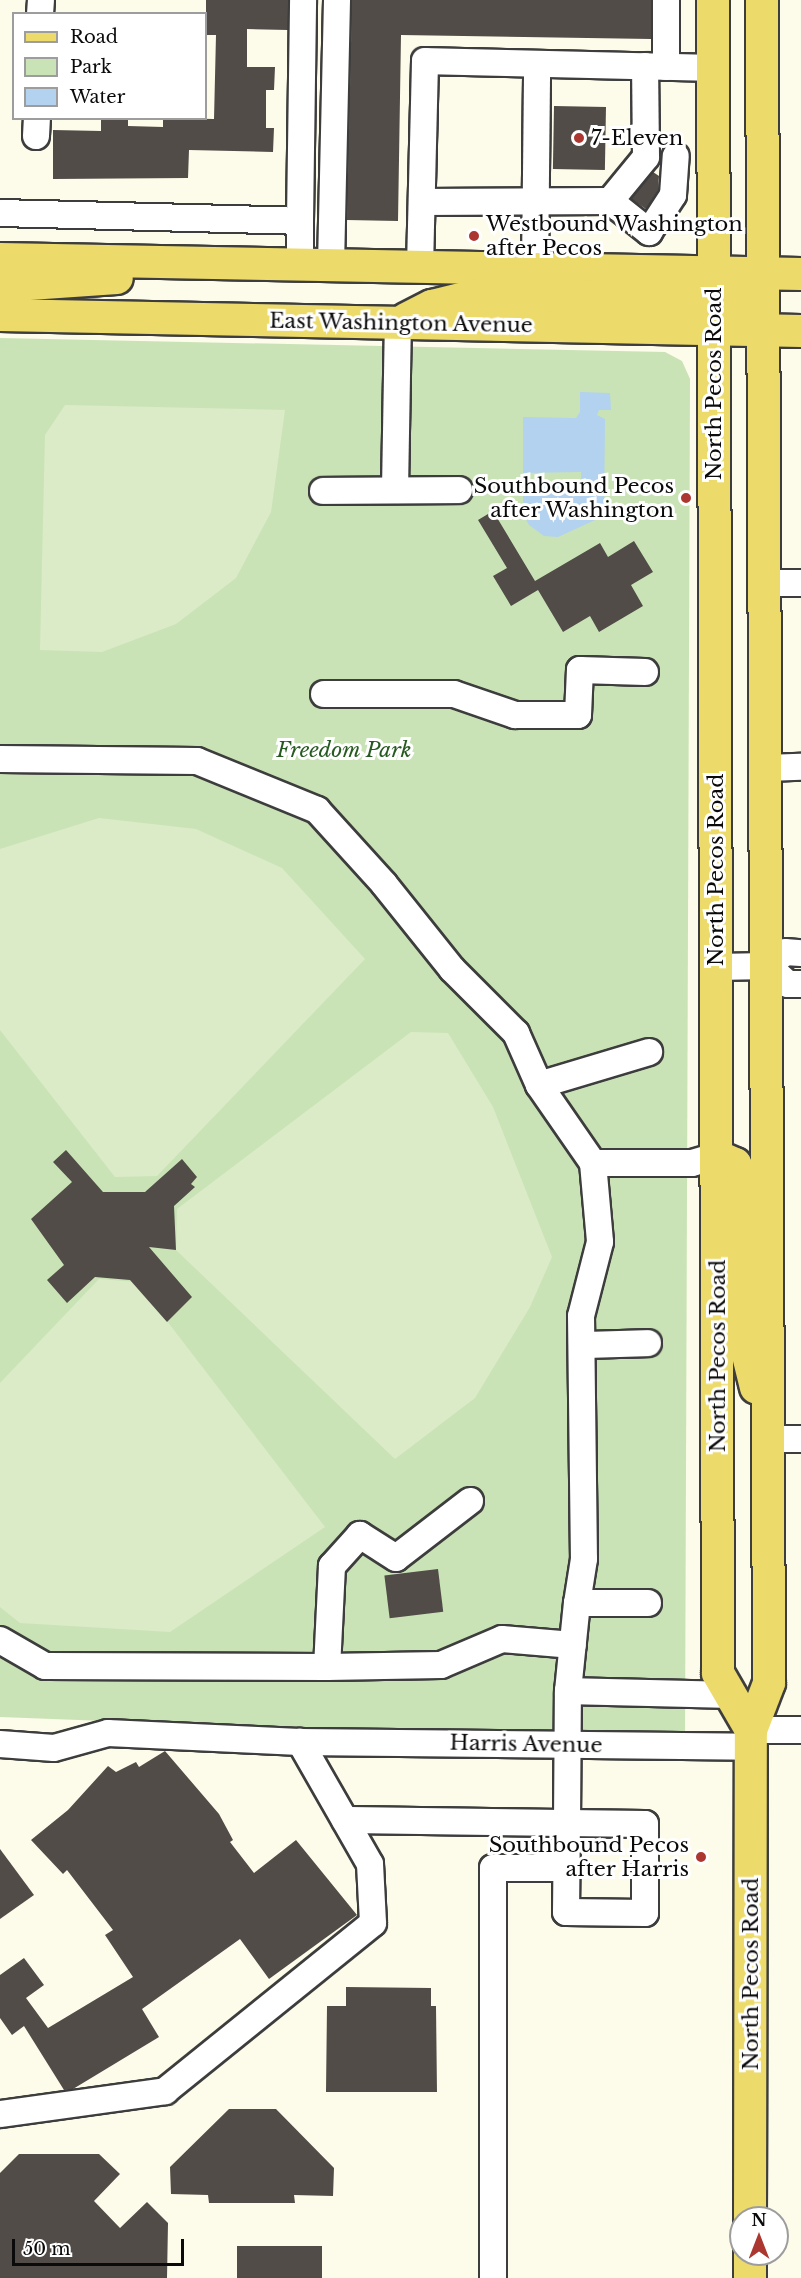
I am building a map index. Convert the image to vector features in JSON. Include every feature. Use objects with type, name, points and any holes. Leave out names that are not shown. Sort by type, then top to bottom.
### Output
[{"type":"main road","name":"North Pecos Road","points":[[713,0],[718,1673],[751,1738]]},
{"type":"main road","name":"North Pecos Road","points":[[750,2206],[751,1738],[769,1683],[768,966],[762,0]]},
{"type":"main road","name":"East Washington Avenue","points":[[0,259],[535,269],[714,286],[763,302],[801,331]]},
{"type":"main road","points":[[0,286],[104,281],[192,262]]},
{"type":"main road","name":"East Washington Avenue","points":[[0,315],[714,330],[763,302],[801,274]]},
{"type":"main road","points":[[398,323],[432,306],[481,294],[714,286]]},
{"type":"main road","points":[[717,1156],[735,1164],[742,1178],[744,1339],[768,1439]]},
{"type":"street","points":[[300,264],[303,0]]},
{"type":"street","points":[[331,265],[337,0]]},
{"type":"street","points":[[610,201],[646,156],[666,0]]},
{"type":"street","points":[[420,267],[425,61],[713,68]]},
{"type":"street","points":[[535,269],[537,64]]},
{"type":"street","points":[[646,156],[713,155]]},
{"type":"street","points":[[422,202],[610,201],[649,232],[673,195],[676,156]]},
{"type":"street","points":[[0,213],[300,221]]},
{"type":"street","points":[[395,490],[398,323]]},
{"type":"street","points":[[323,491],[459,490]]},
{"type":"street","points":[[764,582],[801,582]]},
{"type":"street","points":[[324,694],[454,694],[515,715],[578,715],[580,670],[645,672]]},
{"type":"street","points":[[0,759],[197,762],[317,810],[384,884],[452,969],[516,1033],[539,1085],[592,1163],[600,1242],[581,1316],[584,1558],[568,1691],[567,1745],[567,1823],[567,1868],[566,1912],[645,1913],[645,1824],[567,1823],[345,1820]]},
{"type":"street","points":[[766,768],[801,767]]},
{"type":"street","points":[[716,967],[768,966],[785,952],[801,952]]},
{"type":"street","points":[[768,966],[788,984],[801,984]]},
{"type":"street","points":[[539,1085],[649,1052]]},
{"type":"street","points":[[592,1163],[692,1163],[717,1156]]},
{"type":"street","points":[[582,1345],[648,1343]]},
{"type":"street","points":[[768,1439],[801,1439]]},
{"type":"street","points":[[327,1667],[332,1566],[360,1535],[396,1558],[470,1501]]},
{"type":"street","points":[[577,1604],[648,1603]]},
{"type":"street","points":[[0,1640],[45,1666],[441,1665],[502,1639],[573,1645]]},
{"type":"street","points":[[568,1691],[730,1695]]},
{"type":"street","name":"Harris Avenue","points":[[0,1744],[54,1748],[108,1732],[300,1742],[567,1745],[751,1738],[801,1730]]},
{"type":"street","points":[[0,2114],[165,2091],[373,1923],[370,1864],[300,1742]]},
{"type":"street","points":[[494,2278],[493,1868],[567,1868]]},
{"type":"green space","name":"Freedom Park","points":[[0,338],[665,352],[682,361],[690,379],[685,1743],[0,1717]]},
{"type":"green space","points":[[65,405],[285,410],[271,512],[236,578],[176,624],[102,652],[40,650],[45,435]]},
{"type":"green space","points":[[99,818],[196,829],[282,868],[365,959],[157,1176],[115,1177],[0,1030],[0,849]]},
{"type":"green space","points":[[411,1032],[448,1033],[493,1107],[552,1257],[530,1307],[475,1398],[395,1459],[176,1250],[177,1209]]},
{"type":"green space","points":[[99,1279],[137,1282],[325,1527],[170,1632],[20,1623],[0,1607],[0,1383]]},
{"type":"water","points":[[580,392],[610,393],[611,410],[599,410],[597,415],[605,419],[604,516],[558,537],[544,536],[529,525],[523,514],[523,493],[534,486],[572,485],[581,490],[581,472],[523,473],[523,417],[576,418],[580,412]]},
{"type":"building","points":[[206,0],[288,0],[288,30],[247,29],[247,67],[275,67],[274,90],[266,90],[266,128],[274,128],[273,152],[189,150],[188,178],[53,179],[53,130],[101,131],[101,120],[128,120],[128,126],[163,127],[163,120],[214,119],[216,35],[207,35]]},
{"type":"building","points":[[352,0],[651,0],[651,39],[401,35],[398,221],[347,220]]},
{"type":"building","name":"7-Eleven","points":[[554,106],[606,107],[605,170],[553,169]]},
{"type":"building","points":[[653,172],[659,176],[658,190],[646,209],[631,199]]},
{"type":"building","points":[[493,511],[535,581],[600,543],[608,557],[634,541],[653,572],[631,585],[643,606],[599,632],[590,616],[563,632],[538,590],[511,606],[493,576],[507,568],[478,520]]},
{"type":"building","points":[[66,1150],[103,1192],[145,1192],[182,1159],[197,1177],[191,1184],[195,1187],[174,1206],[176,1250],[149,1247],[192,1297],[167,1322],[130,1280],[95,1277],[67,1303],[47,1280],[64,1265],[31,1219],[72,1182],[53,1162]]},
{"type":"building","points":[[438,1569],[443,1612],[390,1618],[384,1576]]},
{"type":"building","points":[[165,1751],[219,1814],[233,1840],[230,1842],[254,1873],[296,1840],[357,1915],[269,1979],[240,1939],[142,2009],[159,2037],[73,2089],[64,2090],[24,2026],[12,2035],[0,2018],[0,1975],[24,1958],[44,1985],[26,1998],[48,2028],[133,1977],[105,1935],[113,1930],[67,1870],[63,1874],[31,1840],[68,1810],[108,1766],[116,1772],[136,1762],[139,1767]]},
{"type":"building","points":[[0,1849],[34,1895],[0,1919]]},
{"type":"building","points":[[346,1987],[431,1988],[431,2006],[436,2006],[437,2092],[326,2092],[327,2006],[346,2006]]},
{"type":"building","points":[[229,2109],[276,2109],[334,2168],[333,2196],[294,2195],[295,2203],[209,2203],[208,2195],[171,2194],[170,2167]]},
{"type":"building","points":[[19,2154],[99,2154],[120,2174],[94,2201],[120,2228],[147,2202],[168,2223],[167,2278],[0,2278],[0,2173]]},
{"type":"building","points":[[237,2246],[322,2246],[322,2278],[237,2278]]},
{"type":"place","name":"7-Eleven","points":[[579,138]]},
{"type":"place","name":"Westbound Washington after Pecos","points":[[474,236]]},
{"type":"place","name":"Southbound Pecos after Washington","points":[[686,498]]},
{"type":"place","name":"Southbound Pecos after Harris","points":[[701,1857]]}]
